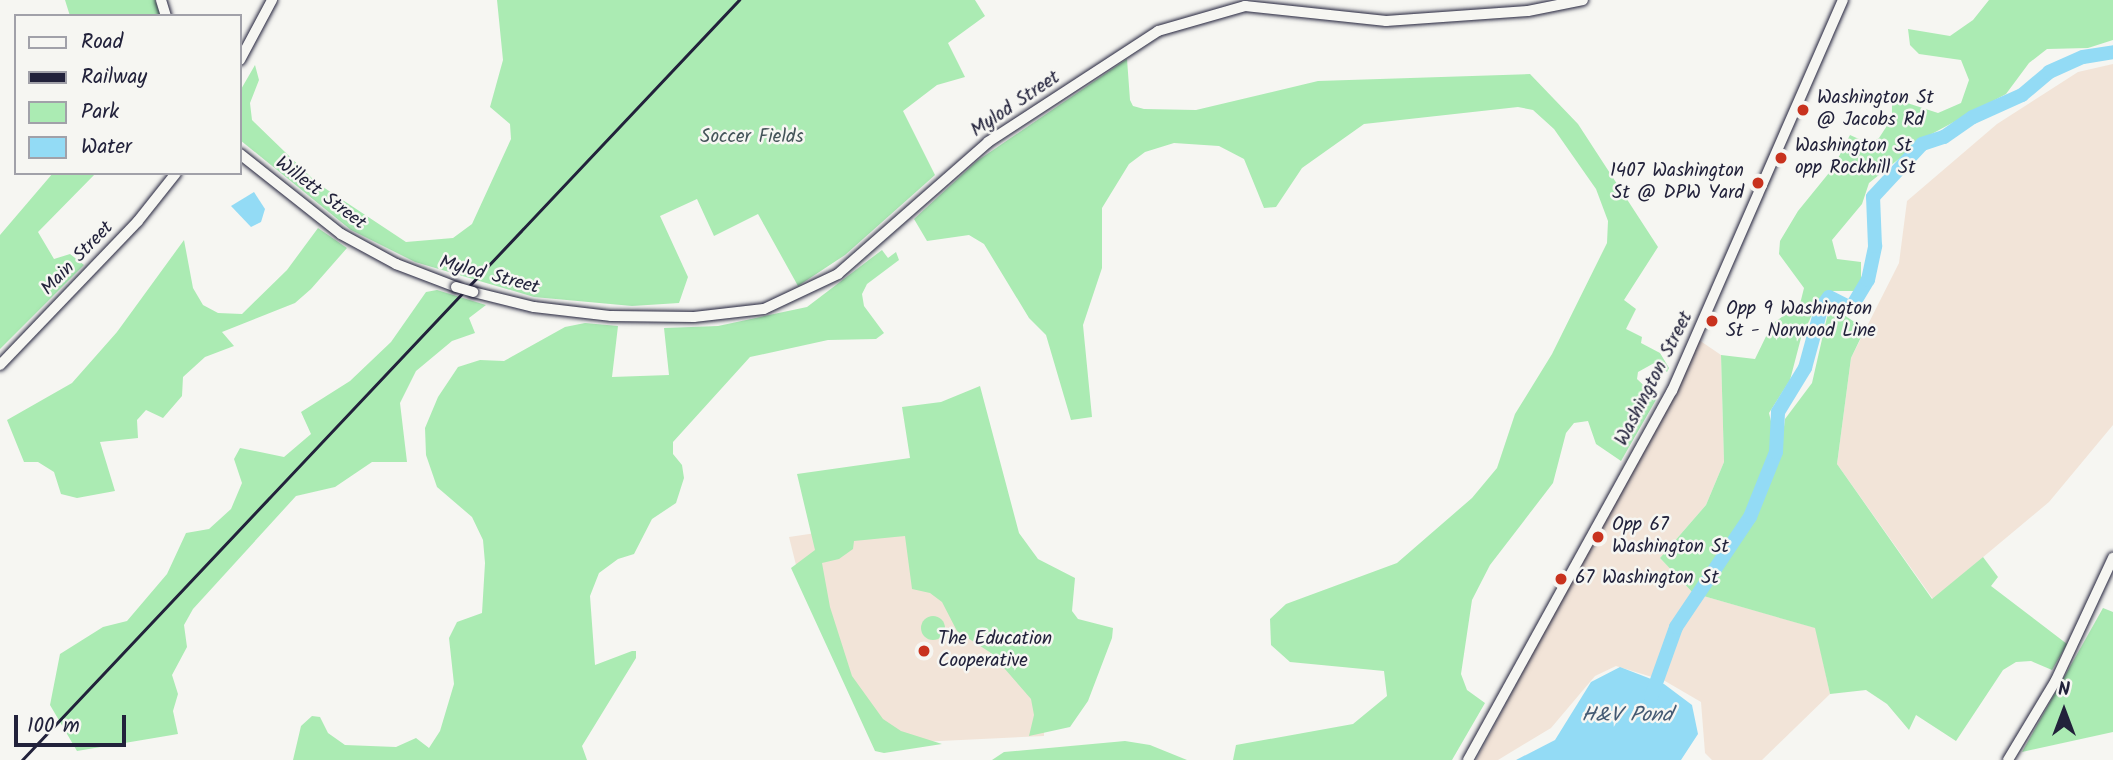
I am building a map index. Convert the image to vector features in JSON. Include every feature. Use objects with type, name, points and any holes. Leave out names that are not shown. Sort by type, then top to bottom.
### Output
[{"type":"main road","points":[[242,56],[272,0]]},
{"type":"main road","name":"Washington Street","points":[[1468,760],[1672,391],[1843,0]]},
{"type":"main road","name":"Main Street","points":[[0,365],[138,221],[174,175]]},
{"type":"street","name":"Mylod Street","points":[[421,275],[473,292],[534,307],[611,316],[706,316],[764,309],[838,274],[988,142],[1158,30],[1245,6],[1386,21],[1541,9],[1583,0]]},
{"type":"street","name":"Willett Street","points":[[242,156],[323,223],[421,275]]},
{"type":"street","points":[[2008,760],[2056,680],[2113,558]]},
{"type":"shaded area","points":[[2113,64],[2113,425],[2049,502],[1933,599],[1837,464],[1851,358],[1899,263],[1907,201],[1997,124],[2078,72]]},
{"type":"shaded area","points":[[1699,340],[1721,355],[1724,462],[1706,505],[1660,558],[1693,593],[1816,628],[1830,694],[1762,760],[1712,760],[1705,753],[1701,702],[1665,681],[1616,666],[1595,676],[1551,728],[1498,760],[1476,760]]},
{"type":"shaded area","name":"The Education Cooperative","points":[[936,515],[1044,705],[1044,736],[878,744],[796,565],[789,537]]},
{"type":"green space","points":[[65,0],[155,0],[159,14],[69,14]]},
{"type":"green space","name":"Soccer Fields","points":[[497,0],[975,0],[985,16],[948,43],[965,77],[937,85],[903,111],[935,175],[845,255],[798,286],[758,214],[714,236],[697,199],[660,216],[688,277],[679,303],[632,306],[534,297],[415,262],[351,230],[242,142],[242,88],[255,65],[259,80],[250,103],[252,120],[317,183],[406,242],[453,238],[472,224],[511,139],[510,124],[490,107],[503,60]]},
{"type":"green space","points":[[1989,0],[2113,0],[2113,40],[2088,48],[2047,49],[2029,63],[2006,94],[1926,137],[1869,183],[1862,204],[1832,240],[1837,259],[1861,262],[1861,286],[1854,291],[1829,291],[1819,300],[1801,338],[1790,380],[1769,413],[1780,458],[1785,419],[1812,383],[1828,313],[1838,311],[1865,329],[1851,358],[1837,464],[1932,599],[1983,557],[1998,577],[1991,586],[2067,644],[2052,670],[2031,661],[2016,662],[2003,670],[1956,741],[1916,715],[1909,730],[1887,704],[1866,690],[1830,694],[1815,628],[1693,593],[1660,558],[1706,505],[1724,462],[1721,355],[1755,359],[1772,324],[1800,304],[1804,288],[1779,254],[1780,241],[1798,211],[1833,168],[1850,135],[1870,144],[1879,138],[1892,118],[1892,103],[1898,100],[1938,113],[1961,103],[1969,80],[1961,60],[1919,54],[1910,45],[1908,29],[1950,36],[1973,20]]},
{"type":"green space","points":[[1127,59],[1130,100],[1133,106],[1144,109],[1196,110],[1318,81],[1530,74],[1578,124],[1658,247],[1624,300],[1636,309],[1626,329],[1642,337],[1641,343],[1660,353],[1669,368],[1667,372],[1656,362],[1638,372],[1637,379],[1657,398],[1621,461],[1596,444],[1588,421],[1574,423],[1566,433],[1553,483],[1490,565],[1472,600],[1461,674],[1467,690],[1485,703],[1452,760],[1233,760],[1236,745],[1353,724],[1387,696],[1384,671],[1290,662],[1271,645],[1270,619],[1286,604],[1397,563],[1472,498],[1497,468],[1515,414],[1552,354],[1607,243],[1608,221],[1596,189],[1554,129],[1533,110],[1518,107],[1364,124],[1302,168],[1276,207],[1264,208],[1244,159],[1219,146],[1174,143],[1145,152],[1129,164],[1102,208],[1102,268],[1083,325],[1092,417],[1071,420],[1046,335],[1029,318],[984,244],[969,235],[927,241],[914,219],[977,161]]},
{"type":"green space","points":[[51,175],[94,175],[38,232],[54,259],[70,254],[84,265],[0,349],[0,235]]},
{"type":"green space","points":[[318,228],[347,248],[311,289],[295,303],[222,332],[234,346],[205,357],[183,377],[182,396],[163,418],[146,410],[137,420],[138,438],[100,442],[115,491],[77,498],[61,494],[54,472],[38,462],[24,462],[7,420],[72,383],[117,332],[184,240],[193,288],[203,305],[218,313],[242,314],[287,270]]},
{"type":"green space","points":[[882,250],[888,258],[896,252],[899,260],[867,284],[862,294],[864,306],[884,333],[876,339],[828,340],[750,357],[673,442],[673,454],[682,465],[684,478],[676,503],[652,519],[634,554],[618,559],[599,573],[590,596],[595,665],[632,651],[636,651],[636,658],[582,746],[587,760],[293,760],[301,726],[312,716],[320,717],[328,733],[345,745],[396,747],[416,738],[429,748],[440,731],[454,684],[449,638],[457,622],[482,613],[485,563],[483,540],[472,517],[437,487],[426,455],[425,428],[438,397],[458,367],[480,360],[504,361],[565,327],[585,323],[618,326],[612,377],[669,375],[664,328],[718,326],[807,307]]},
{"type":"green space","points":[[437,290],[486,305],[469,318],[475,333],[452,341],[416,371],[400,403],[407,462],[372,462],[335,487],[296,496],[193,609],[184,625],[187,647],[172,675],[178,694],[173,711],[178,734],[77,751],[50,705],[60,654],[103,627],[127,621],[167,574],[186,533],[209,529],[231,509],[242,483],[234,459],[240,448],[284,457],[311,434],[301,412],[350,381],[391,342],[426,292]]},
{"type":"green space","points":[[980,386],[1019,533],[1038,559],[1075,578],[1072,611],[1078,619],[1113,628],[1112,638],[1088,701],[1070,727],[1029,736],[1034,715],[1031,699],[991,653],[957,631],[942,602],[930,593],[912,589],[905,536],[854,541],[853,549],[839,559],[822,563],[830,607],[852,676],[883,719],[901,731],[942,744],[884,753],[875,751],[791,568],[815,550],[797,474],[910,458],[902,407],[941,402]]},
{"type":"green space","points":[[2103,608],[2113,612],[2113,732],[2022,752]]},
{"type":"green space","points":[[933,616],[941,620],[945,628],[941,636],[933,640],[925,636],[921,628],[925,620]]},
{"type":"green space","points":[[1125,741],[1150,745],[1187,760],[992,760],[1004,752]]},
{"type":"water","points":[[254,192],[265,209],[261,222],[251,227],[231,206]]},
{"type":"water","name":"H&V Pond","points":[[1620,667],[1664,684],[1692,705],[1698,734],[1681,760],[1516,760],[1555,740],[1591,682]]},
{"type":"waterway","points":[[1651,697],[1676,627],[1750,517],[1776,452],[1778,412],[1805,368],[1822,306],[1829,297],[1851,308],[1868,280],[1875,246],[1873,197],[1922,144],[1944,137],[1973,117],[2022,95],[2049,72],[2083,57],[2113,52]]},
{"type":"railway","points":[[22,760],[739,0]]},
{"type":"place","name":"Washington St @ Jacobs Rd","points":[[1803,110]]},
{"type":"place","name":"Washington St opp Rockhill St","points":[[1781,158]]},
{"type":"place","name":"1407 Washington St @ DPW Yard","points":[[1758,183]]},
{"type":"place","name":"Opp 9 Washington St - Norwood Line","points":[[1712,321]]},
{"type":"place","name":"Opp 67 Washington St","points":[[1598,537]]},
{"type":"place","name":"67 Washington St","points":[[1561,579]]},
{"type":"place","name":"The Education Cooperative","points":[[924,651]]}]
